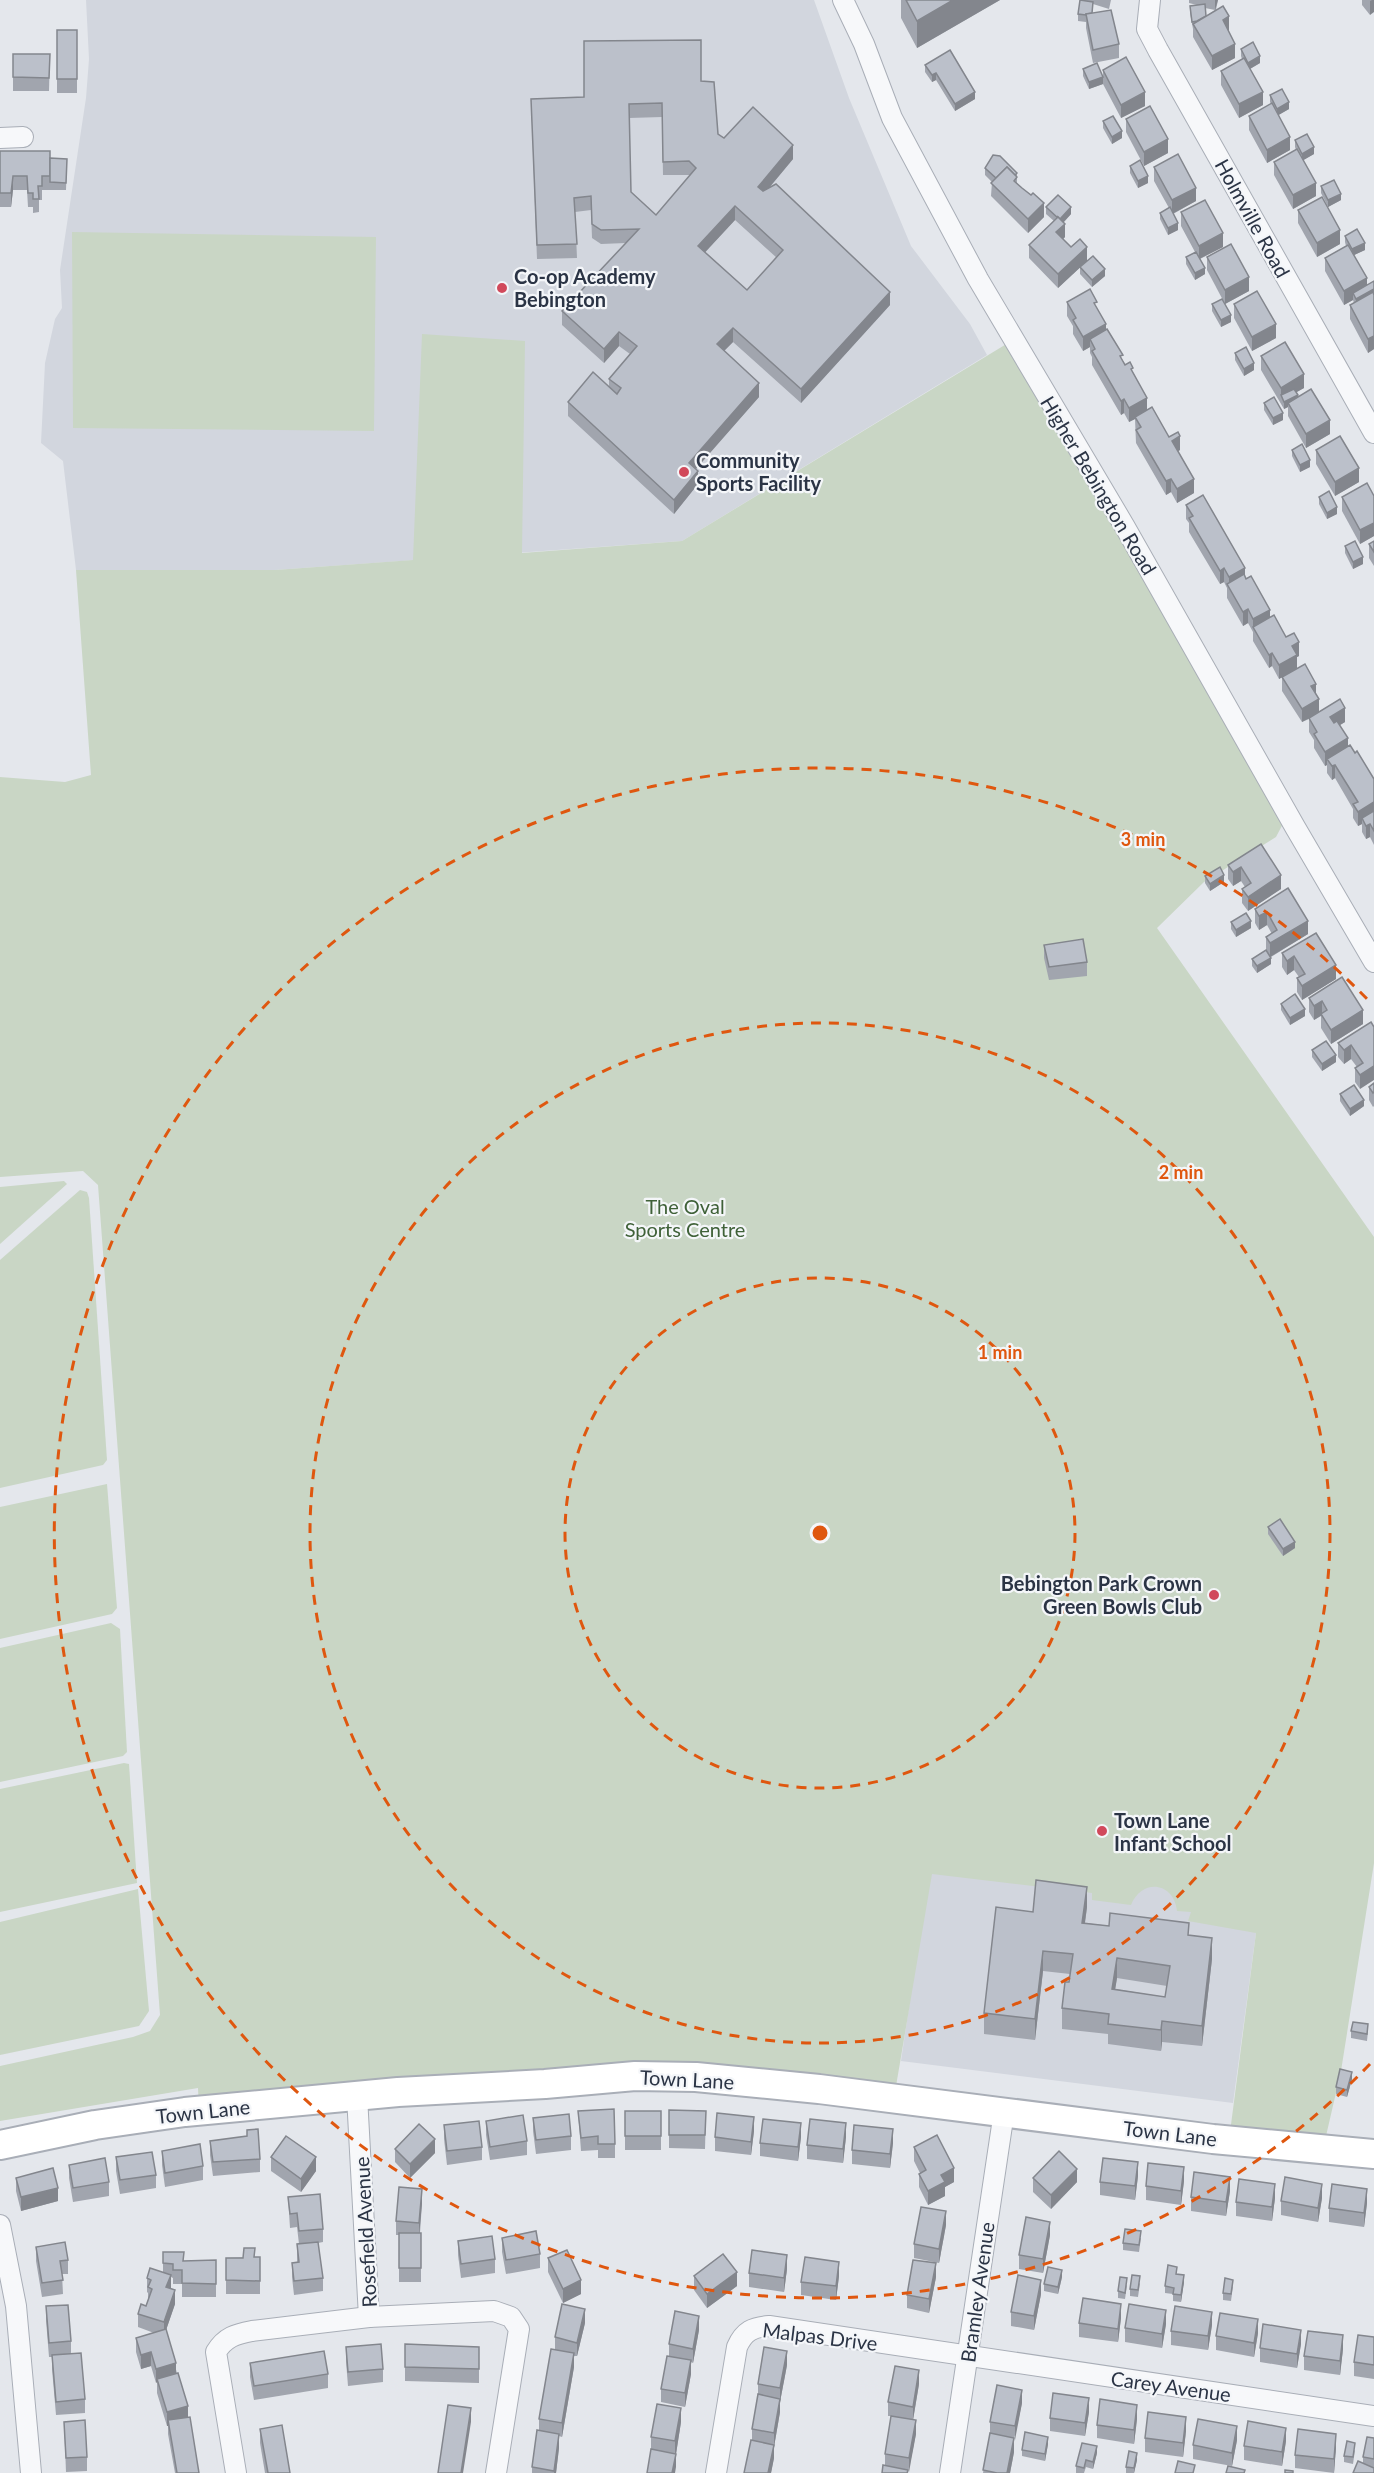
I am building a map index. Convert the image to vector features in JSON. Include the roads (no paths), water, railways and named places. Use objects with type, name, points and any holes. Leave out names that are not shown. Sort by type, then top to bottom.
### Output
[{"type":"main road","name":"Town Lane","points":[[0,2145],[95,2125],[185,2112],[357,2096],[634,2076],[696,2077],[819,2089],[1213,2139],[1374,2154]]},
{"type":"street","name":"Higher Bebington Road","points":[[843,0],[864,44],[892,118],[973,269],[1125,527],[1374,962]]},
{"type":"street","name":"Holmville Road","points":[[1150,0],[1147,28],[1374,433]]},
{"type":"street","points":[[0,138],[23,137]]},
{"type":"street","name":"Rosefield Avenue","points":[[357,2096],[369,2318],[494,2311],[511,2317],[519,2329],[496,2473]]},
{"type":"street","name":"Bramley Avenue","points":[[950,2473],[1004,2112]]},
{"type":"street","points":[[0,2225],[16,2306],[31,2473]]},
{"type":"street","points":[[236,2473],[216,2352],[222,2342],[236,2334],[252,2331],[369,2318]]},
{"type":"street","name":"Malpas Drive","points":[[716,2473],[737,2347],[742,2336],[754,2327],[769,2326],[967,2357]]},
{"type":"street","name":"Carey Avenue","points":[[967,2357],[1374,2416]]},
{"type":"place","name":"Co-op Academy Bebington","points":[[502,288]]},
{"type":"place","name":"Community Sports Facility","points":[[684,472]]},
{"type":"place","name":"Bebington Park Crown Green Bowls Club","points":[[1214,1595]]},
{"type":"place","name":"Town Lane Infant School","points":[[1102,1831]]},
{"type":"park label","name":"The Oval Sports Centre","points":[[685,1218]]}]
